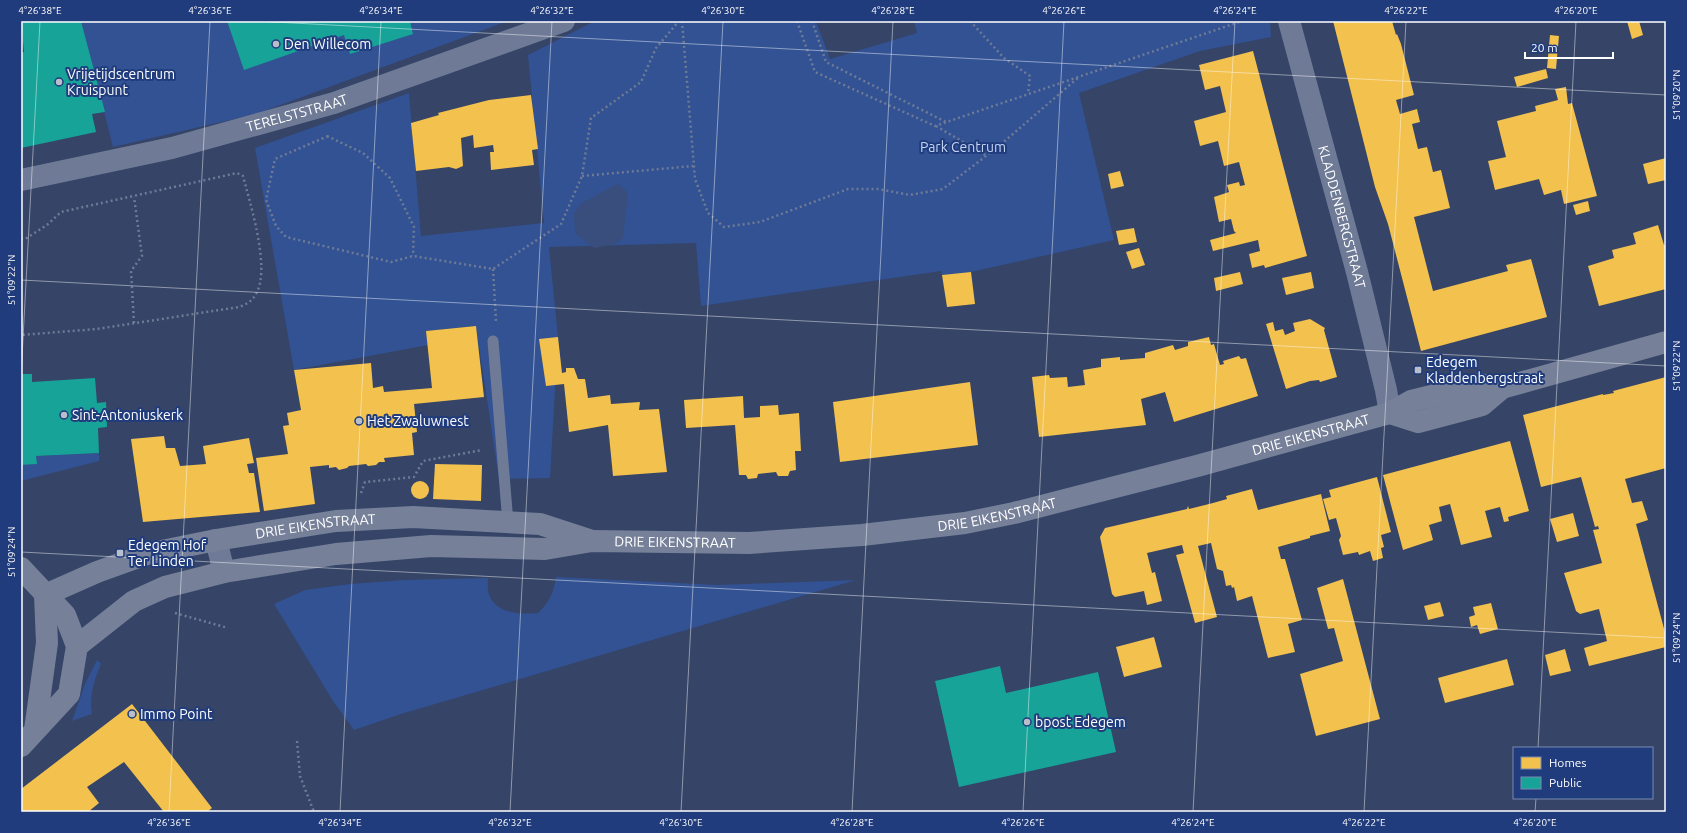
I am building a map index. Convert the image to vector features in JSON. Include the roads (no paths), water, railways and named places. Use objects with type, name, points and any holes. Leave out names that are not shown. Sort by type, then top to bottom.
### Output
[{"type":"street","name":"TERELSTSTRAAT","points":[[21,180],[172,148],[316,108],[564,21]]},
{"type":"street","name":"KLADDENBERGSTRAAT","points":[[1289,21],[1357,272],[1386,390],[1390,413]]},
{"type":"street","name":"DRIE EIKENSTRAAT","points":[[77,646],[134,601],[165,587],[224,572],[336,554],[431,546],[546,549],[592,541],[749,543],[862,535],[965,523],[1014,513],[1197,466],[1390,413],[1411,401],[1480,384],[1502,388],[1666,342]]},
{"type":"street","name":"DRIE EIKENSTRAAT","points":[[45,595],[97,572],[147,554],[216,540],[336,520],[412,517],[540,524],[592,541]]},
{"type":"street","points":[[216,540],[224,572]]},
{"type":"street","points":[[21,568],[65,615],[77,646],[70,694],[21,746]]},
{"type":"street","points":[[35,730],[47,643],[45,595]]},
{"type":"street","points":[[47,643],[62,647],[77,646]]},
{"type":"lane","points":[[493,341],[508,523]]},
{"type":"place","name":"Den Willecom","points":[[276,44]]},
{"type":"place","name":"Vrijetijdscentrum Kruispunt","points":[[59,82]]},
{"type":"place","name":"Edegem Kladdenbergstraat","points":[[1418,370]]},
{"type":"place","name":"Sint-Antoniuskerk","points":[[64,415]]},
{"type":"place","name":"Het Zwaluwnest","points":[[359,421]]},
{"type":"place","name":"Edegem Hof Ter Linden","points":[[120,553]]},
{"type":"place","name":"Immo Point","points":[[132,714]]},
{"type":"place","name":"bpost Edegem","points":[[1027,722]]},
{"type":"park label","name":"Park Centrum","points":[[963,147]]}]
